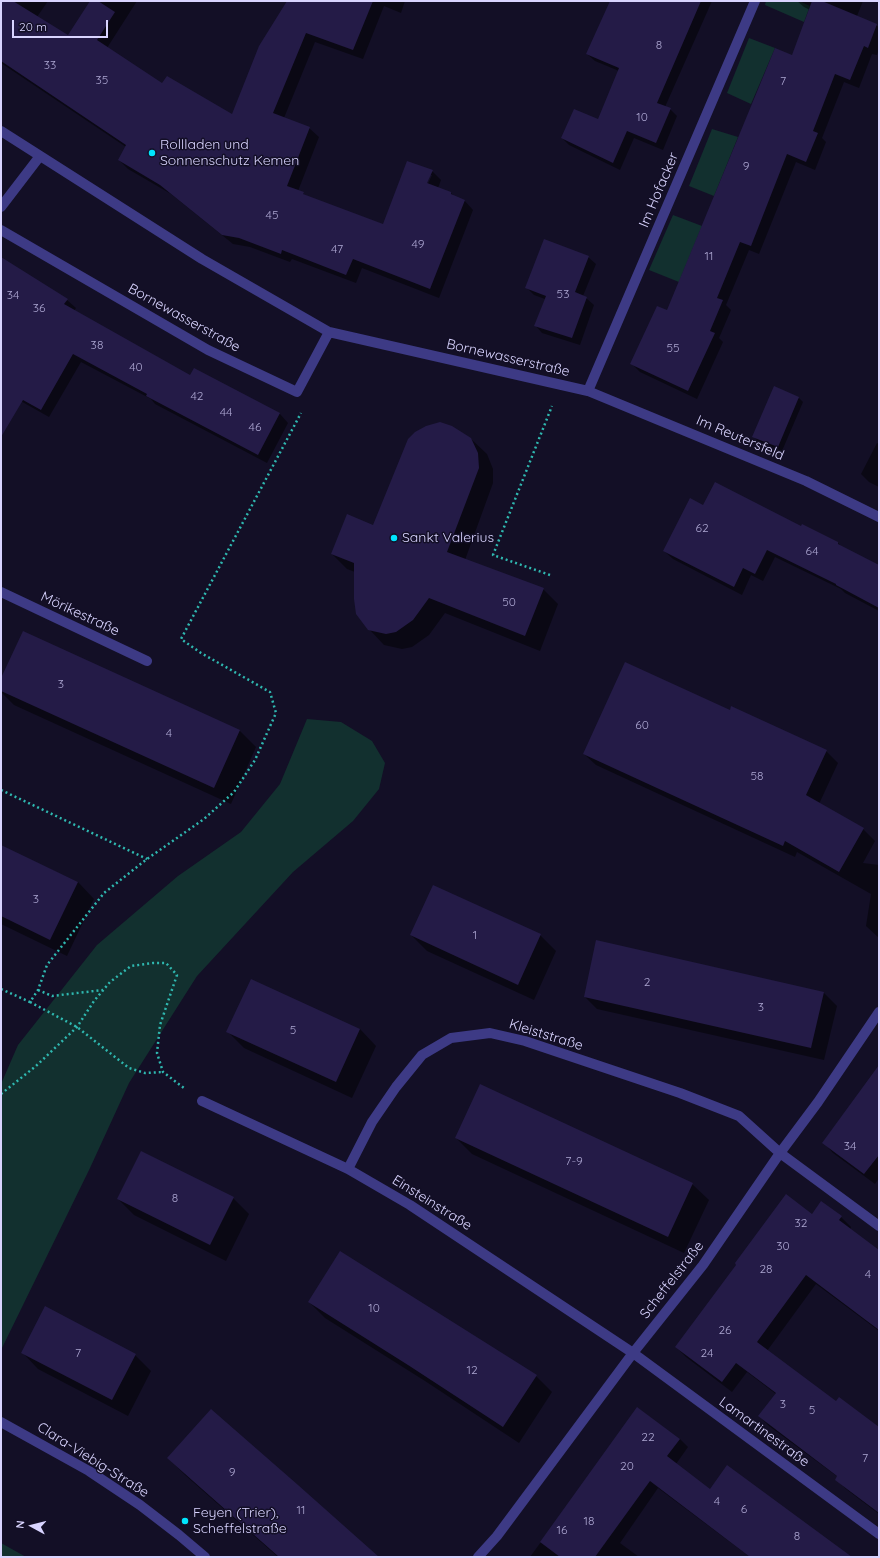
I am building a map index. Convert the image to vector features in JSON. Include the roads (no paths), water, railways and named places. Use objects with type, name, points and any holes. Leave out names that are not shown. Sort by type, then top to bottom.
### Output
[{"type":"street","name":"Im Hofacker","points":[[588,391],[755,1]]},
{"type":"street","name":"Bornewasserstraße","points":[[1,131],[202,259],[329,332],[588,391]]},
{"type":"street","points":[[1,208],[40,156]]},
{"type":"street","name":"Bornewasserstraße","points":[[1,230],[208,350],[297,392],[329,332]]},
{"type":"street","name":"Im Reutersfeld","points":[[588,391],[806,481],[879,517]]},
{"type":"street","name":"Mörikestraße","points":[[1,592],[147,661]]},
{"type":"street","name":"Scheffelstraße","points":[[478,1557],[497,1536],[633,1353],[703,1265],[780,1153],[818,1102],[879,1012]]},
{"type":"street","name":"Kleiststraße","points":[[348,1169],[372,1122],[396,1087],[422,1055],[451,1038],[490,1033],[525,1041],[680,1093],[739,1116],[780,1153],[879,1226]]},
{"type":"street","name":"Einsteinstraße","points":[[202,1101],[348,1169],[410,1205],[633,1353]]},
{"type":"street","name":"Lamartinestraße","points":[[633,1353],[879,1534]]},
{"type":"street","name":"Clara-Viebig-Straße","points":[[1,1422],[102,1479],[140,1505],[179,1535],[204,1557]]},
{"type":"place","name":"Rollladen und Sonnenschutz Kemen","points":[[152,153]]},
{"type":"place","name":"Sankt Valerius","points":[[394,538]]},
{"type":"place","name":"Feyen (Trier), Scheffelstraße","points":[[185,1521]]}]
